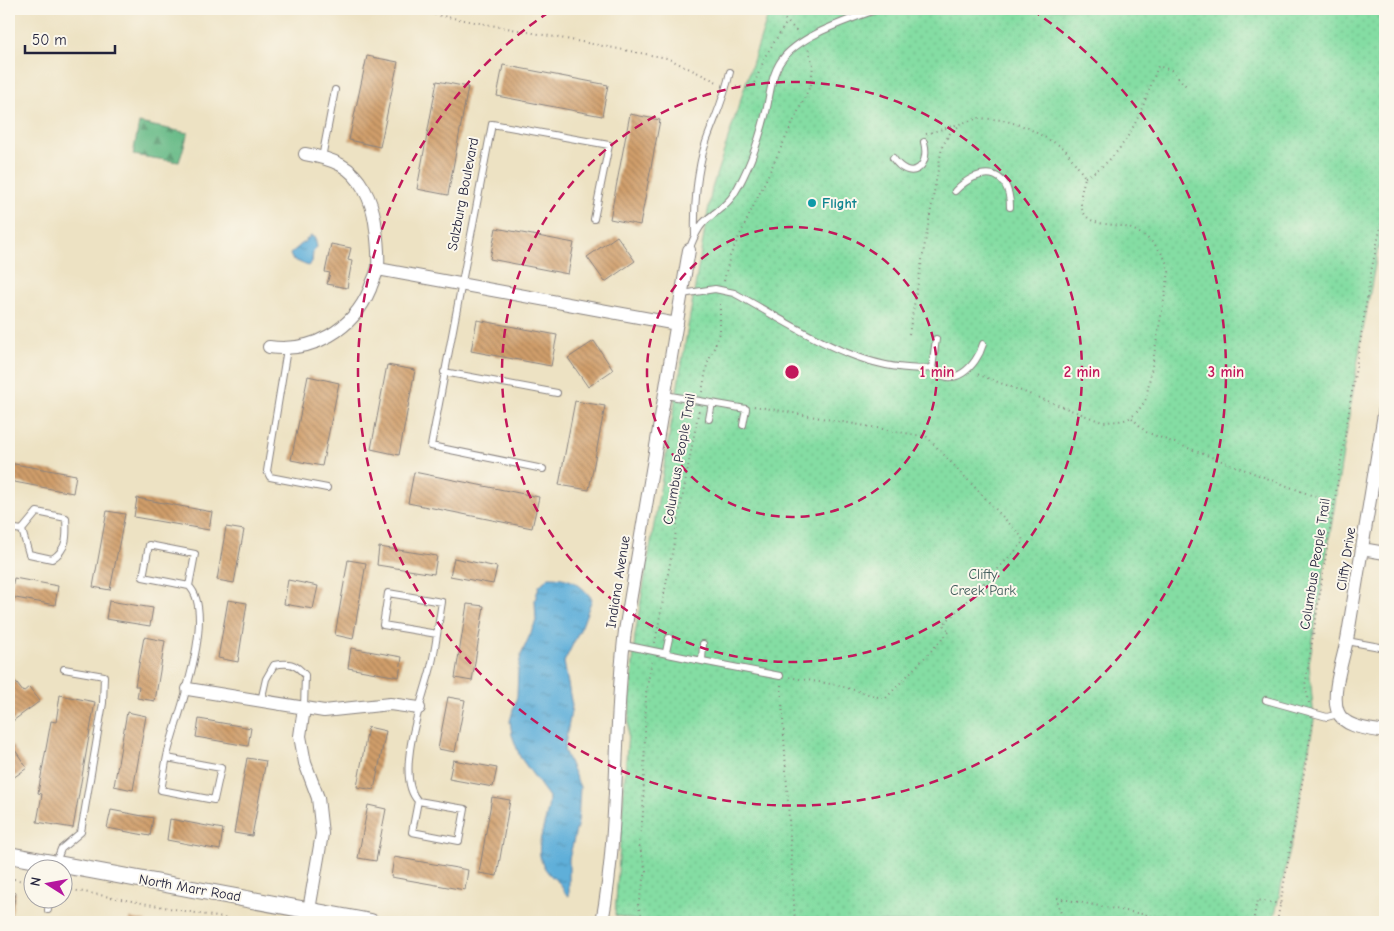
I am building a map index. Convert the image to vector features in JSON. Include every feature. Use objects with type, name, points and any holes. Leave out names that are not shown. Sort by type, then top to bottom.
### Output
[{"type":"street","points":[[269,347],[287,350],[310,345],[333,334],[356,313],[368,294],[378,269],[373,206],[360,181],[342,165],[305,154]]},
{"type":"street","name":"Indiana Avenue","points":[[602,922],[608,892],[612,839],[618,684],[689,250]]},
{"type":"street","points":[[378,269],[677,324]]},
{"type":"street","name":"Clifty Drive","points":[[1338,714],[1335,699],[1347,641],[1385,408]]},
{"type":"street","points":[[1362,549],[1385,554]]},
{"type":"street","points":[[188,689],[324,711],[390,704],[419,708]]},
{"type":"street","points":[[304,708],[300,736],[305,763],[318,798],[322,834],[309,910]]},
{"type":"street","points":[[1338,714],[1345,721],[1359,727],[1385,732]]},
{"type":"street","name":"North Marr Road","points":[[9,855],[22,858]]},
{"type":"street","name":"North Marr Road","points":[[72,869],[309,910],[347,920],[371,922]]},
{"type":"lane","points":[[689,250],[695,235],[704,222],[722,209],[733,196],[759,138],[778,68],[791,50],[804,40],[878,9]]},
{"type":"lane","points":[[695,235],[694,209],[706,144],[724,101],[730,72]]},
{"type":"lane","points":[[322,158],[335,90]]},
{"type":"lane","name":"Salzburg Boulevard","points":[[543,469],[431,446],[492,124],[609,145],[594,219]]},
{"type":"lane","points":[[893,158],[899,168],[909,171],[917,170],[924,163],[927,153],[923,139]]},
{"type":"lane","points":[[955,191],[970,178],[987,173],[1004,183],[1010,196],[1010,207]]},
{"type":"lane","points":[[682,294],[705,289],[734,293],[846,353],[890,366],[915,370],[932,368]]},
{"type":"lane","points":[[936,339],[932,368],[938,375],[948,378],[968,370],[980,357],[983,344]]},
{"type":"lane","points":[[287,350],[266,471],[270,477],[327,488]]},
{"type":"lane","points":[[444,372],[558,393]]},
{"type":"lane","points":[[665,395],[746,409],[743,425]]},
{"type":"lane","points":[[709,419],[712,403]]},
{"type":"lane","points":[[37,512],[66,518],[67,539],[61,553],[52,559],[29,554],[22,530],[37,512]]},
{"type":"lane","points":[[9,528],[22,530]]},
{"type":"lane","points":[[167,758],[221,768],[214,800],[161,790],[167,758],[188,689],[201,615],[194,591],[189,586],[143,577],[149,545],[195,554],[189,586]]},
{"type":"lane","points":[[418,801],[412,832],[458,841],[465,809],[418,801],[413,795],[408,768],[419,708],[430,670],[437,634],[442,602],[388,593],[382,625],[437,634]]},
{"type":"lane","points":[[666,652],[669,638]]},
{"type":"lane","points":[[1347,641],[1385,648]]},
{"type":"lane","points":[[702,660],[703,644]]},
{"type":"lane","points":[[624,645],[780,676]]},
{"type":"lane","points":[[261,701],[266,680],[274,665],[286,662],[297,665],[305,675],[304,708]]},
{"type":"lane","points":[[58,858],[61,849],[81,832],[103,703],[104,676],[64,668]]},
{"type":"lane","points":[[1266,700],[1327,717],[1338,714]]},
{"type":"path","points":[[405,9],[667,58],[685,68],[727,85],[747,88],[756,82],[766,54],[788,22]]},
{"type":"path","name":"Columbus People Trail","points":[[646,922],[638,904],[646,871],[639,844],[643,815],[646,694],[707,365],[720,333],[721,290],[730,256],[811,84],[813,64],[804,40],[774,9]]},
{"type":"path","points":[[1085,177],[1094,173],[1122,146],[1136,124],[1158,66],[1170,70],[1188,88]]},
{"type":"path","points":[[923,139],[940,128],[960,125],[979,118],[1003,120],[1026,127],[1064,148],[1085,177],[1080,204],[1086,216],[1099,224],[1127,227],[1143,235],[1167,258],[1169,272],[1146,399],[1136,416],[1122,421],[1102,422],[968,370]]},
{"type":"path","points":[[908,334],[942,147],[950,133],[960,125]]},
{"type":"path","name":"Columbus People Trail","points":[[1277,922],[1314,720],[1305,686],[1372,266],[1385,207]]},
{"type":"path","points":[[746,409],[752,405],[927,437],[1022,537],[1023,544],[943,625],[950,631],[885,699],[837,685],[780,676],[795,922]]},
{"type":"path","points":[[1131,418],[1146,432],[1324,500],[1331,526]]},
{"type":"path","points":[[9,878],[22,881]]},
{"type":"path","points":[[72,890],[244,922]]},
{"type":"path","points":[[1063,922],[1058,898],[1184,922]]},
{"type":"path","points":[[1253,922],[1257,900],[1280,904]]},
{"type":"path","points":[[266,922],[274,920],[282,922]]},
{"type":"green space","name":"Clifty Creek Park","points":[[770,9],[1385,9],[1385,211],[1361,341],[1309,664],[1314,720],[1294,833],[1273,922],[641,922],[615,915],[635,635],[712,188]]},
{"type":"green space","points":[[139,123],[188,133],[179,162],[133,155]]},
{"type":"water","points":[[311,236],[315,238],[317,247],[313,252],[312,262],[308,266],[292,259],[290,254]]},
{"type":"water","points":[[549,577],[562,578],[574,582],[592,599],[582,626],[564,662],[572,706],[564,750],[580,787],[578,822],[569,859],[569,896],[547,871],[541,861],[540,841],[549,797],[520,757],[512,735],[510,721],[517,696],[518,670],[521,655],[536,621],[535,600],[539,586]]},
{"type":"building","points":[[367,56],[398,62],[380,147],[349,140]]},
{"type":"building","points":[[503,65],[608,85],[602,116],[497,96]]},
{"type":"building","points":[[437,81],[468,87],[448,195],[417,189]]},
{"type":"building","points":[[630,114],[660,120],[640,225],[610,219]]},
{"type":"building","points":[[496,228],[574,243],[568,274],[490,259]]},
{"type":"building","points":[[617,236],[635,261],[605,282],[587,257]]},
{"type":"building","points":[[331,244],[351,248],[348,260],[352,261],[347,288],[327,284],[330,273],[325,272]]},
{"type":"building","points":[[477,320],[557,335],[551,366],[471,351]]},
{"type":"building","points":[[594,341],[613,370],[588,387],[568,358]]},
{"type":"building","points":[[387,365],[415,370],[399,455],[371,449]]},
{"type":"building","points":[[308,376],[339,383],[322,466],[291,460]]},
{"type":"building","points":[[575,401],[605,406],[589,490],[559,485]]},
{"type":"building","points":[[9,463],[76,475],[73,493],[9,481]]},
{"type":"building","points":[[414,472],[539,497],[532,528],[408,503]]},
{"type":"building","points":[[137,498],[212,512],[209,530],[134,517]]},
{"type":"building","points":[[107,511],[125,514],[110,590],[93,587]]},
{"type":"building","points":[[226,527],[244,530],[234,583],[217,580]]},
{"type":"building","points":[[379,547],[437,556],[434,574],[377,565]]},
{"type":"building","points":[[454,558],[497,567],[493,584],[450,576]]},
{"type":"building","points":[[348,560],[366,563],[353,639],[335,635]]},
{"type":"building","points":[[14,578],[58,586],[55,605],[10,597]]},
{"type":"building","points":[[288,580],[318,586],[313,609],[284,604]]},
{"type":"building","points":[[228,600],[247,603],[238,662],[218,658]]},
{"type":"building","points":[[109,601],[153,608],[150,626],[106,619]]},
{"type":"building","points":[[467,604],[484,606],[472,681],[455,678]]},
{"type":"building","points":[[144,637],[165,641],[155,701],[137,698],[139,686],[135,686]]},
{"type":"building","points":[[351,648],[402,657],[399,677],[348,668]]},
{"type":"building","points":[[9,673],[23,692],[29,687],[40,701],[10,723]]},
{"type":"building","points":[[60,695],[95,702],[73,828],[37,822],[42,794],[38,793],[51,721],[56,722]]},
{"type":"building","points":[[448,697],[465,700],[455,752],[438,749]]},
{"type":"building","points":[[127,712],[146,716],[133,790],[114,786]]},
{"type":"building","points":[[199,719],[251,728],[248,746],[196,737]]},
{"type":"building","points":[[368,727],[386,731],[374,790],[357,787]]},
{"type":"building","points":[[9,741],[27,768],[13,778],[9,771]]},
{"type":"building","points":[[247,758],[266,761],[252,836],[234,833]]},
{"type":"building","points":[[453,760],[497,768],[493,787],[449,779]]},
{"type":"building","points":[[492,797],[510,800],[497,876],[479,873]]},
{"type":"building","points":[[368,805],[386,809],[376,861],[358,858]]},
{"type":"building","points":[[111,810],[153,818],[150,836],[107,828]]},
{"type":"building","points":[[170,819],[223,829],[220,850],[167,840]]},
{"type":"building","points":[[394,857],[468,870],[465,890],[391,877]]},
{"type":"building","points":[[9,892],[16,893],[11,917],[9,916]]},
{"type":"building","points":[[130,918],[146,921],[146,922],[129,922]]},
{"type":"place","name":"Flight","points":[[812,203]]}]
